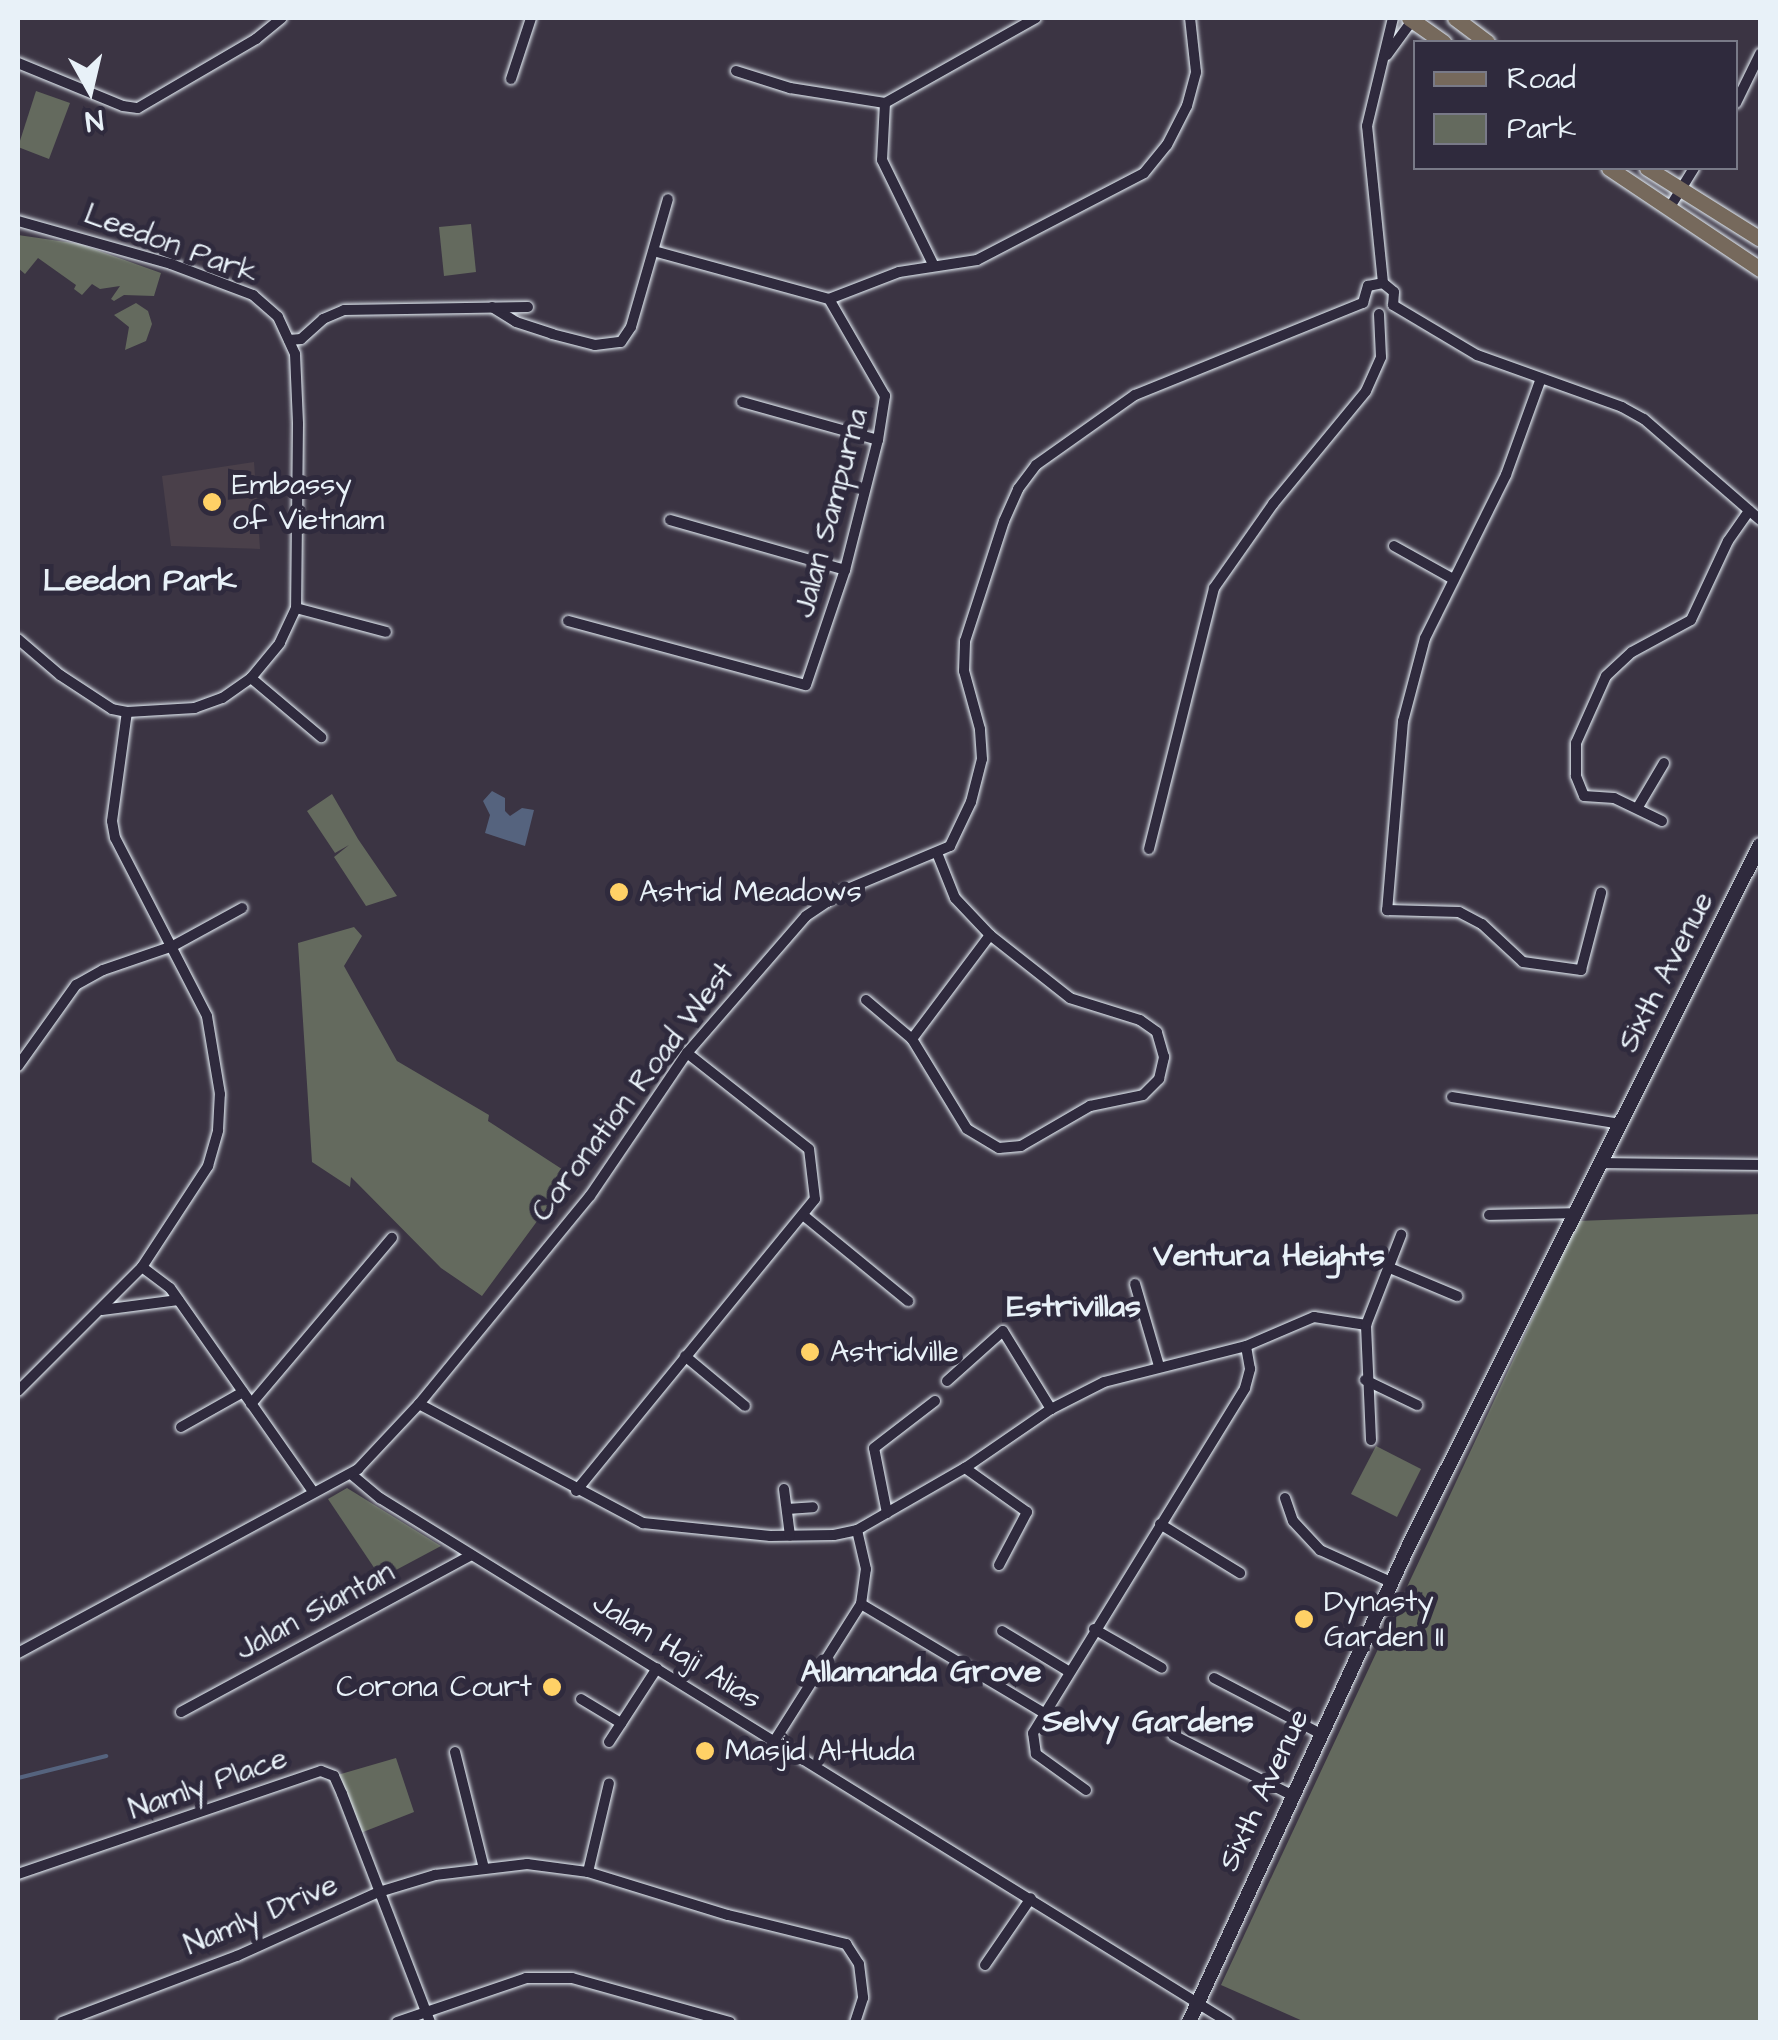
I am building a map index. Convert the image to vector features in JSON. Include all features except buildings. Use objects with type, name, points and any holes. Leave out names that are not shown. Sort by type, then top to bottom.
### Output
[{"type":"main road","points":[[1412,18],[1440,40]]},
{"type":"main road","points":[[1456,18],[1485,40]]},
{"type":"main road","points":[[1612,170],[1760,269]]},
{"type":"main road","points":[[1649,170],[1760,239]]},
{"type":"main road","name":"Sixth Avenue","points":[[1189,2022],[1392,1582],[1760,846]]},
{"type":"street","points":[[18,64],[122,106],[138,108],[256,39],[282,18]]},
{"type":"street","points":[[510,80],[532,18]]},
{"type":"street","points":[[736,71],[790,88],[885,104],[1036,18]]},
{"type":"street","points":[[654,251],[829,298],[899,272],[992,253],[1144,173],[1167,146],[1187,106],[1196,72],[1190,18]]},
{"type":"street","points":[[1382,283],[1367,139],[1393,18]]},
{"type":"street","points":[[1384,60],[1412,18]]},
{"type":"street","points":[[1738,99],[1760,54]]},
{"type":"street","points":[[885,104],[882,160],[934,266]]},
{"type":"street","points":[[1670,207],[1693,170]]},
{"type":"street","points":[[492,307],[516,322],[552,334],[594,345],[620,342],[628,336],[668,200]]},
{"type":"street","name":"Leedon Park","points":[[18,222],[171,264],[253,295],[278,317],[294,354],[298,424],[296,608],[280,643],[252,678],[222,698],[195,708],[127,712],[112,709],[60,675],[18,639]]},
{"type":"street","points":[[1363,302],[1368,286],[1382,283],[1392,290],[1394,305]]},
{"type":"street","name":"Jalan Sampurna","points":[[568,621],[802,685],[812,676],[845,570],[878,440],[884,396],[829,298]]},
{"type":"street","points":[[1150,849],[1214,588],[1273,504],[1366,391],[1381,356],[1378,314],[1363,302]]},
{"type":"street","points":[[866,1000],[912,1039],[967,1129],[999,1148],[1021,1146],[1078,1111],[1132,1099],[1154,1087],[1164,1058],[1157,1032],[1140,1020],[1070,998],[990,936],[955,898],[937,853],[956,838],[980,771],[980,730],[962,655],[1004,521],[1025,477],[1135,395],[1363,302]]},
{"type":"street","points":[[1378,314],[1394,305]]},
{"type":"street","points":[[1394,305],[1478,355],[1540,381],[1622,406],[1644,420],[1760,520]]},
{"type":"street","points":[[289,340],[301,339],[322,318],[344,310],[528,307]]},
{"type":"street","points":[[1540,381],[1506,475],[1424,638],[1404,721],[1387,910],[1459,912],[1482,924],[1523,962],[1581,970],[1601,893]]},
{"type":"street","points":[[742,402],[878,440]]},
{"type":"street","points":[[1662,820],[1614,798],[1584,796],[1576,776],[1576,743],[1606,676],[1632,652],[1691,620],[1728,540],[1749,511]]},
{"type":"street","points":[[670,520],[845,570]]},
{"type":"street","points":[[1394,546],[1454,579]]},
{"type":"street","points":[[296,608],[386,632]]},
{"type":"street","points":[[252,678],[321,738]]},
{"type":"street","points":[[18,1391],[142,1267],[208,1166],[218,1130],[215,1050],[206,1016],[114,838],[112,821],[127,712]]},
{"type":"street","points":[[1638,807],[1664,763]]},
{"type":"street","name":"Coronation Road West","points":[[18,1654],[312,1490],[351,1474],[419,1404],[590,1196],[687,1053],[806,916],[845,890],[937,853]]},
{"type":"street","points":[[18,1066],[76,985],[103,970],[173,946],[242,908]]},
{"type":"street","points":[[912,1039],[990,936]]},
{"type":"street","points":[[576,1491],[803,1215],[816,1189],[809,1149],[687,1053]]},
{"type":"street","points":[[1452,1097],[1620,1124]]},
{"type":"street","points":[[1601,1163],[1760,1165]]},
{"type":"street","points":[[1489,1216],[1577,1213]]},
{"type":"street","points":[[803,1215],[908,1301]]},
{"type":"street","points":[[1370,1440],[1366,1325],[1401,1235]]},
{"type":"street","points":[[251,1404],[392,1238]]},
{"type":"street","points":[[142,1267],[178,1300],[312,1490]]},
{"type":"street","points":[[1390,1268],[1457,1296]]},
{"type":"street","points":[[1136,1284],[1159,1366]]},
{"type":"street","points":[[102,1310],[178,1300]]},
{"type":"street","points":[[419,1404],[643,1524],[790,1536],[858,1530],[965,1468],[1051,1409],[1104,1382],[1246,1346],[1314,1318],[1366,1325]]},
{"type":"street","points":[[947,1381],[1003,1331],[1051,1409]]},
{"type":"street","points":[[1086,1790],[1032,1748],[1042,1712],[1245,1388],[1250,1369],[1246,1346]]},
{"type":"street","points":[[686,1356],[745,1406]]},
{"type":"street","points":[[1365,1380],[1417,1405]]},
{"type":"street","points":[[181,1427],[243,1392]]},
{"type":"street","points":[[887,1513],[874,1448],[935,1400]]},
{"type":"street","points":[[965,1468],[1027,1512],[999,1566]]},
{"type":"street","name":"Jalan Haji Alias","points":[[351,1474],[380,1498],[1228,2022]]},
{"type":"street","points":[[784,1489],[790,1536]]},
{"type":"street","points":[[1286,1498],[1292,1521],[1320,1550],[1392,1582]]},
{"type":"street","points":[[787,1510],[813,1507]]},
{"type":"street","points":[[1160,1524],[1240,1572]]},
{"type":"street","points":[[775,1740],[861,1604],[866,1569],[858,1530]]},
{"type":"street","name":"Jalan Siantan","points":[[181,1712],[471,1554]]},
{"type":"street","points":[[861,1604],[1042,1712]]},
{"type":"street","points":[[1094,1629],[1162,1668]]},
{"type":"street","points":[[1002,1631],[1068,1671]]},
{"type":"street","points":[[609,1742],[657,1668]]},
{"type":"street","points":[[1214,1678],[1321,1734]]},
{"type":"street","points":[[581,1699],[621,1723]]},
{"type":"street","points":[[1173,1735],[1293,1796]]},
{"type":"street","points":[[455,1752],[484,1868]]},
{"type":"street","name":"Namly Place","points":[[18,1874],[321,1771],[334,1776],[428,2017]]},
{"type":"street","points":[[588,1872],[609,1783]]},
{"type":"street","name":"Namly Drive","points":[[62,2022],[238,1956],[379,1892],[484,1868],[527,1864],[588,1872],[728,1915],[846,1944],[859,1964],[862,1998],[855,2022]]},
{"type":"street","points":[[985,1964],[1031,1898]]},
{"type":"street","points":[[396,2022],[428,2017],[526,1978],[572,1978],[730,2022]]},
{"type":"shaded area","points":[[254,462],[260,549],[171,546],[162,476]]},
{"type":"green space","points":[[36,91],[70,103],[49,159],[18,147]]},
{"type":"green space","points":[[471,224],[476,272],[444,276],[439,227]]},
{"type":"green space","points":[[18,235],[80,244],[161,273],[154,296],[124,295],[114,301],[111,299],[120,286],[100,289],[92,284],[82,295],[74,289],[76,285],[38,258],[25,274],[18,268]]},
{"type":"green space","points":[[136,303],[148,311],[152,324],[146,341],[125,350],[129,327],[114,315]]},
{"type":"green space","points":[[332,794],[397,896],[366,906],[334,857],[349,845],[335,853],[307,811]]},
{"type":"green space","points":[[354,927],[362,936],[344,966],[397,1061],[489,1115],[488,1121],[571,1175],[482,1296],[441,1268],[351,1177],[350,1187],[312,1162],[298,943]]},
{"type":"green space","points":[[1760,1214],[1760,2022],[1305,2022],[1221,1985],[1578,1221]]},
{"type":"green space","points":[[1376,1446],[1421,1469],[1397,1517],[1351,1494]]},
{"type":"green space","points":[[347,1488],[441,1546],[381,1578],[328,1499]]},
{"type":"green space","points":[[396,1758],[414,1812],[358,1834],[334,1776]]},
{"type":"water","points":[[492,791],[505,798],[505,811],[510,816],[522,808],[534,810],[525,846],[485,833],[490,815],[483,801]]},
{"type":"waterway","points":[[18,1778],[106,1756]]},
{"type":"place","name":"Embassy of Vietnam","points":[[212,502]]},
{"type":"place","name":"Astrid Meadows","points":[[619,892]]},
{"type":"place","name":"Astridville","points":[[810,1352]]},
{"type":"place","name":"Dynasty Garden II","points":[[1304,1619]]},
{"type":"place","name":"Corona Court","points":[[552,1687]]},
{"type":"place","name":"Masjid Al-Huda","points":[[705,1751]]},
{"type":"district","name":"Leedon Park","points":[[140,581]]},
{"type":"district","name":"Ventura Heights","points":[[1269,1256]]},
{"type":"district","name":"Estrivillas","points":[[1074,1307]]},
{"type":"district","name":"Allamanda Grove","points":[[921,1672]]},
{"type":"district","name":"Selvy Gardens","points":[[1148,1722]]}]
